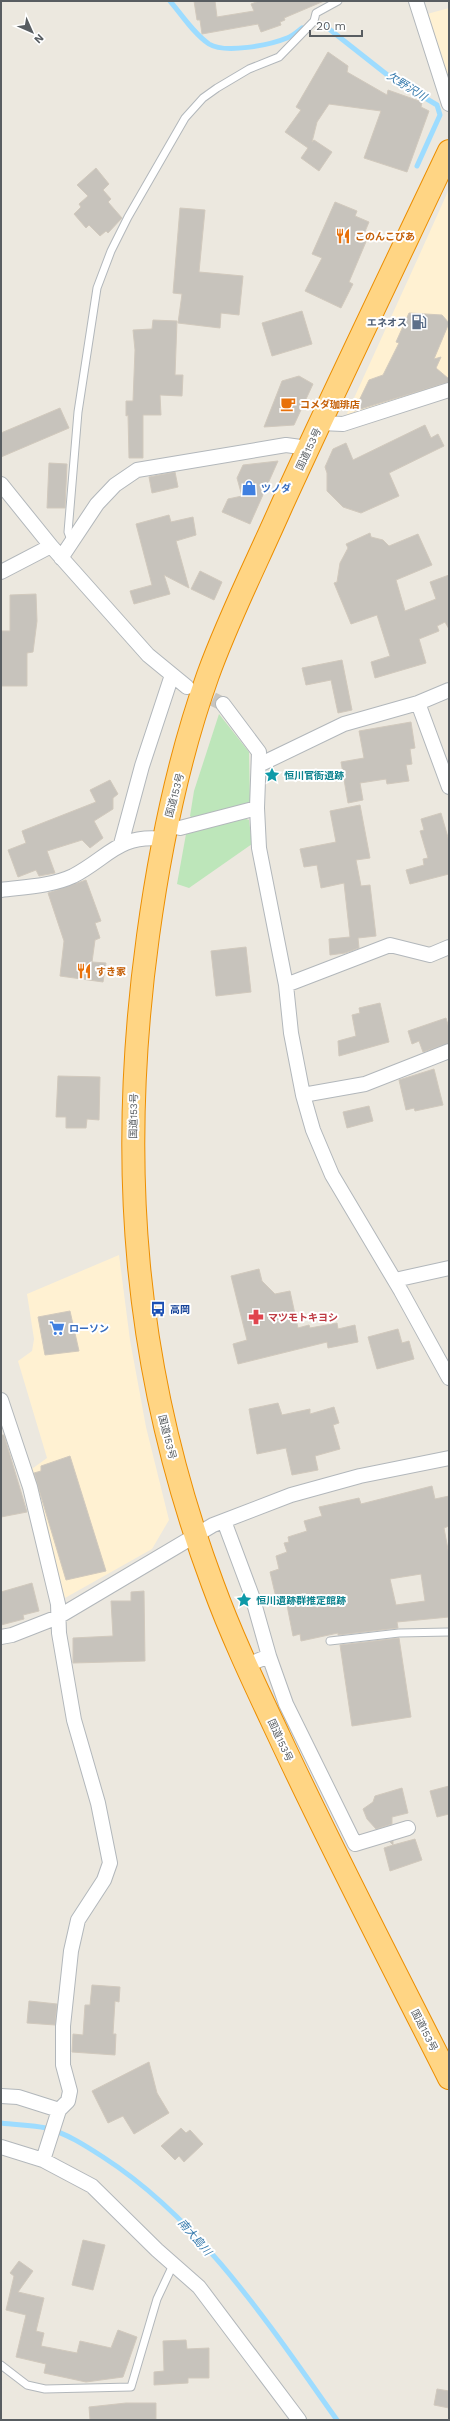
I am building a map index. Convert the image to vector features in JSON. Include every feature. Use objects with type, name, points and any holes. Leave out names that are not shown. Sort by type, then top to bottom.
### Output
[{"type":"highway","name":"国道153号","points":[[449,152],[308,448],[220,643],[206,683],[165,832],[140,991],[133,1079],[133,1195],[142,1302],[151,1363],[182,1492],[195,1534],[212,1584],[247,1666],[344,1870],[449,2078]]},
{"type":"street","points":[[416,1],[449,104]]},
{"type":"street","points":[[321,423],[343,424],[449,390]]},
{"type":"street","points":[[61,558],[71,540],[97,504],[115,485],[137,470],[286,445],[308,448]]},
{"type":"street","points":[[1,484],[61,558],[148,654],[187,686]]},
{"type":"street","points":[[1,572],[51,546]]},
{"type":"street","points":[[121,844],[142,766],[172,675]]},
{"type":"street","points":[[259,765],[344,724],[418,702],[449,690]]},
{"type":"street","points":[[418,702],[449,787]]},
{"type":"street","points":[[223,704],[259,752],[257,808],[259,848],[286,985],[291,1033],[303,1095],[313,1130],[332,1175],[395,1280],[449,1378]]},
{"type":"street","points":[[1,890],[52,883],[72,876],[121,844],[257,808]]},
{"type":"street","points":[[286,985],[390,945],[430,955],[449,947]]},
{"type":"street","points":[[303,1095],[365,1084],[449,1051]]},
{"type":"street","points":[[395,1280],[449,1268]]},
{"type":"street","points":[[1,1400],[5,1422],[30,1488],[58,1604],[59,1633],[74,1720],[98,1803],[110,1863],[104,1880],[78,1920],[71,1951],[63,2026],[63,2065],[70,2091],[68,2101],[56,2117],[44,2155]]},
{"type":"street","points":[[1,1637],[12,1635],[58,1617],[195,1534],[224,1521],[298,1493],[360,1476],[449,1458]]},
{"type":"street","points":[[224,1521],[252,1596],[269,1656],[286,1704],[355,1844],[408,1828]]},
{"type":"street","points":[[247,1666],[269,1656]]},
{"type":"street","points":[[1,2096],[18,2097],[56,2117]]},
{"type":"street","points":[[1,2147],[44,2155],[92,2186],[199,2287],[299,2420]]},
{"type":"lane","points":[[71,540],[68,532],[78,412],[97,288],[111,251],[174,137],[192,110],[217,88],[249,69],[279,58],[314,21],[316,13],[338,1]]},
{"type":"lane","points":[[330,1641],[399,1633],[449,1632]]},
{"type":"lane","points":[[1,2365],[27,2385],[45,2389],[132,2387],[157,2299],[173,2264]]},
{"type":"shaded area","points":[[449,8],[449,81],[427,14]]},
{"type":"shaded area","name":"エネオス","points":[[449,189],[449,387],[344,420],[418,258]]},
{"type":"shaded area","points":[[119,1255],[130,1340],[146,1427],[169,1520],[152,1549],[65,1598],[29,1471],[47,1458],[18,1361],[32,1351],[34,1339],[27,1294]]},
{"type":"green space","points":[[219,714],[249,752],[250,802],[245,806],[193,819],[190,816],[194,791]]},
{"type":"green space","points":[[241,817],[249,820],[252,844],[189,888],[177,884],[186,834]]},
{"type":"building","points":[[194,1],[215,1],[217,17],[254,11],[251,4],[259,1],[324,1],[284,18],[285,20],[280,22],[281,25],[261,32],[258,24],[202,34],[200,20],[197,20]]},
{"type":"building","points":[[328,52],[348,66],[347,72],[387,95],[388,90],[422,102],[421,107],[429,111],[407,172],[364,158],[381,111],[329,104],[317,122],[312,142],[314,140],[332,152],[319,171],[301,158],[308,148],[285,132],[301,110],[296,107]]},
{"type":"building","points":[[96,168],[109,184],[103,190],[111,199],[108,202],[122,218],[108,233],[106,231],[100,236],[89,225],[86,228],[74,214],[81,207],[79,204],[88,196],[77,185]]},
{"type":"building","name":"このんこぴあ","points":[[335,202],[357,211],[355,216],[369,222],[364,234],[368,237],[349,282],[353,284],[341,308],[305,291],[322,258],[312,254]]},
{"type":"building","points":[[180,208],[205,210],[199,272],[243,276],[239,315],[221,313],[220,328],[178,323],[182,294],[173,293]]},
{"type":"building","points":[[302,311],[312,344],[272,356],[262,323]]},
{"type":"building","points":[[409,313],[442,315],[449,323],[434,359],[441,357],[436,368],[449,379],[449,382],[354,411],[369,380],[383,375],[399,343],[396,342]]},
{"type":"building","points":[[153,320],[177,321],[175,375],[183,375],[182,396],[160,395],[161,415],[143,415],[143,458],[129,458],[128,415],[126,416],[126,401],[133,401],[135,350],[133,330],[152,329]]},
{"type":"building","name":"コメダ珈琲店","points":[[299,376],[313,384],[294,425],[264,427],[282,381]]},
{"type":"building","points":[[60,408],[69,428],[1,457],[1,433]]},
{"type":"building","points":[[425,425],[431,438],[438,434],[444,446],[389,473],[399,496],[361,513],[343,507],[327,491],[327,473],[325,467],[333,449],[346,443],[353,460]]},
{"type":"building","name":"ツノダ","points":[[278,461],[250,524],[222,512],[228,499],[242,496],[237,478],[243,465]]},
{"type":"building","points":[[49,463],[67,464],[65,508],[47,508]]},
{"type":"building","points":[[175,472],[178,487],[152,493],[149,477]]},
{"type":"building","points":[[169,515],[171,522],[193,517],[196,535],[176,541],[189,588],[164,575],[170,594],[134,604],[130,591],[152,585],[136,524]]},
{"type":"building","points":[[370,533],[371,537],[383,540],[389,546],[418,534],[432,565],[396,580],[405,611],[436,599],[430,582],[449,575],[449,629],[445,622],[437,626],[439,631],[419,639],[426,663],[375,678],[371,662],[390,656],[377,615],[351,624],[334,583],[337,582],[340,563],[348,548],[346,544]]},
{"type":"building","points":[[200,571],[222,582],[214,600],[191,589]]},
{"type":"building","points":[[36,594],[37,621],[33,652],[27,653],[27,686],[1,686],[1,631],[10,631],[10,595]]},
{"type":"building","points":[[342,660],[352,710],[338,713],[331,680],[306,685],[302,668]]},
{"type":"building","points":[[411,722],[415,748],[410,749],[412,764],[406,765],[409,781],[387,784],[386,779],[360,783],[363,800],[348,803],[341,762],[364,758],[359,731]]},
{"type":"building","points":[[110,780],[118,794],[113,798],[113,809],[94,821],[103,838],[90,848],[82,840],[47,851],[55,873],[39,876],[36,870],[18,877],[8,850],[26,843],[22,831],[96,802],[90,790]]},
{"type":"building","points":[[360,805],[370,858],[356,860],[361,886],[370,885],[376,936],[358,938],[359,948],[345,953],[330,955],[329,939],[350,937],[344,883],[321,888],[317,865],[304,867],[300,849],[336,842],[330,811]]},
{"type":"building","points":[[441,813],[449,841],[449,874],[410,884],[406,870],[424,865],[423,859],[428,858],[420,831],[424,830],[421,819]]},
{"type":"building","points":[[86,880],[101,921],[95,923],[100,938],[95,940],[92,962],[106,963],[103,982],[60,976],[64,941],[48,893]]},
{"type":"building","points":[[246,947],[251,992],[216,996],[211,951]]},
{"type":"building","points":[[380,1003],[389,1042],[339,1056],[338,1041],[356,1036],[352,1015],[360,1013],[359,1008]]},
{"type":"building","points":[[446,1018],[449,1028],[449,1043],[423,1052],[419,1041],[412,1044],[408,1031]]},
{"type":"building","points":[[434,1069],[443,1105],[415,1111],[414,1108],[406,1110],[399,1080]]},
{"type":"building","points":[[58,1076],[100,1077],[99,1120],[87,1119],[86,1128],[66,1128],[66,1117],[56,1117]]},
{"type":"building","points":[[369,1106],[373,1121],[347,1128],[343,1112]]},
{"type":"building","points":[[259,1269],[262,1281],[275,1294],[290,1291],[298,1328],[309,1325],[310,1328],[337,1323],[338,1329],[355,1325],[358,1342],[328,1348],[327,1342],[238,1364],[233,1344],[247,1340],[231,1276]]},
{"type":"building","points":[[70,1311],[79,1351],[45,1355],[38,1317]]},
{"type":"building","points":[[398,1329],[402,1343],[409,1341],[414,1359],[377,1369],[368,1337]]},
{"type":"building","points":[[278,1403],[282,1415],[310,1409],[310,1414],[334,1407],[339,1423],[333,1425],[340,1449],[315,1456],[318,1470],[292,1475],[286,1448],[257,1454],[249,1409]]},
{"type":"building","points":[[1,1435],[4,1435],[27,1512],[1,1517]]},
{"type":"building","points":[[70,1456],[106,1571],[66,1580],[34,1473],[41,1471],[41,1466]]},
{"type":"building","points":[[432,1486],[435,1499],[449,1496],[449,1526],[444,1528],[449,1555],[449,1617],[397,1622],[398,1628],[338,1635],[338,1633],[301,1641],[300,1634],[293,1636],[286,1600],[277,1602],[270,1572],[279,1569],[276,1556],[287,1552],[284,1543],[289,1542],[288,1537],[307,1531],[304,1521],[322,1516],[319,1507],[359,1498],[361,1504]],"holes":[[[421,1574],[425,1601],[396,1605],[390,1579]]]},
{"type":"building","points":[[32,1583],[39,1611],[23,1615],[24,1619],[1,1625],[1,1592]]},
{"type":"building","points":[[144,1591],[145,1661],[73,1663],[73,1638],[113,1636],[111,1601],[131,1601],[131,1592]]},
{"type":"building","points":[[399,1638],[411,1717],[352,1726],[340,1645]]},
{"type":"building","points":[[449,1786],[449,1814],[437,1817],[430,1791]]},
{"type":"building","points":[[402,1788],[408,1813],[392,1817],[392,1824],[376,1829],[367,1819],[363,1809],[373,1802],[375,1796]]},
{"type":"building","points":[[415,1839],[422,1860],[390,1871],[384,1848]]},
{"type":"building","points":[[92,1985],[120,1987],[119,2002],[115,2001],[113,2034],[116,2034],[115,2055],[72,2052],[73,2034],[83,2035],[85,2005],[90,2005]]},
{"type":"building","points":[[29,2001],[57,2004],[55,2025],[27,2023]]},
{"type":"building","points":[[149,2062],[157,2093],[169,2113],[134,2134],[123,2116],[108,2123],[92,2091]]},
{"type":"building","points":[[181,2128],[186,2133],[190,2130],[203,2144],[184,2162],[179,2156],[175,2160],[161,2146]]},
{"type":"building","points":[[83,2240],[105,2245],[93,2290],[72,2285]]},
{"type":"building","points":[[19,2261],[33,2271],[18,2292],[44,2298],[36,2331],[44,2333],[41,2346],[77,2353],[80,2341],[111,2348],[118,2330],[137,2337],[123,2377],[86,2382],[44,2373],[46,2364],[16,2357],[26,2315],[6,2310],[14,2276],[10,2273]]},
{"type":"building","points":[[186,2340],[187,2349],[209,2348],[209,2378],[188,2378],[188,2383],[154,2385],[154,2372],[164,2371],[163,2341]]},
{"type":"building","points":[[437,2389],[449,2391],[449,2408],[434,2405]]},
{"type":"building","points":[[126,2403],[156,2403],[156,2420],[90,2420],[89,2407]]},
{"type":"waterway","name":"欠野沢川","points":[[170,1],[198,35],[209,44],[216,47],[236,48],[259,46],[289,37],[302,28]]},
{"type":"waterway","name":"欠野沢川","points":[[324,25],[390,77],[437,105],[440,115],[417,166]]},
{"type":"waterway","name":"南大島川","points":[[1,2123],[46,2128],[76,2140],[103,2157],[138,2183],[171,2211],[232,2277],[286,2348],[337,2420]]},
{"type":"tunnel","points":[[194,690],[223,704]]},
{"type":"place","name":"このんこぴあ","points":[[343,236]]},
{"type":"place","name":"エネオス","points":[[419,322]]},
{"type":"place","name":"コメダ珈琲店","points":[[288,404]]},
{"type":"place","name":"ツノダ","points":[[249,488]]},
{"type":"place","name":"恒川官衙遺跡","points":[[272,775]]},
{"type":"place","name":"すき家","points":[[84,971]]},
{"type":"place","name":"高岡","points":[[158,1309]]},
{"type":"place","name":"マツモトキヨシ","points":[[256,1317]]},
{"type":"place","name":"ローソン","points":[[57,1328]]},
{"type":"place","name":"恒川遺跡群推定館跡","points":[[244,1600]]}]
